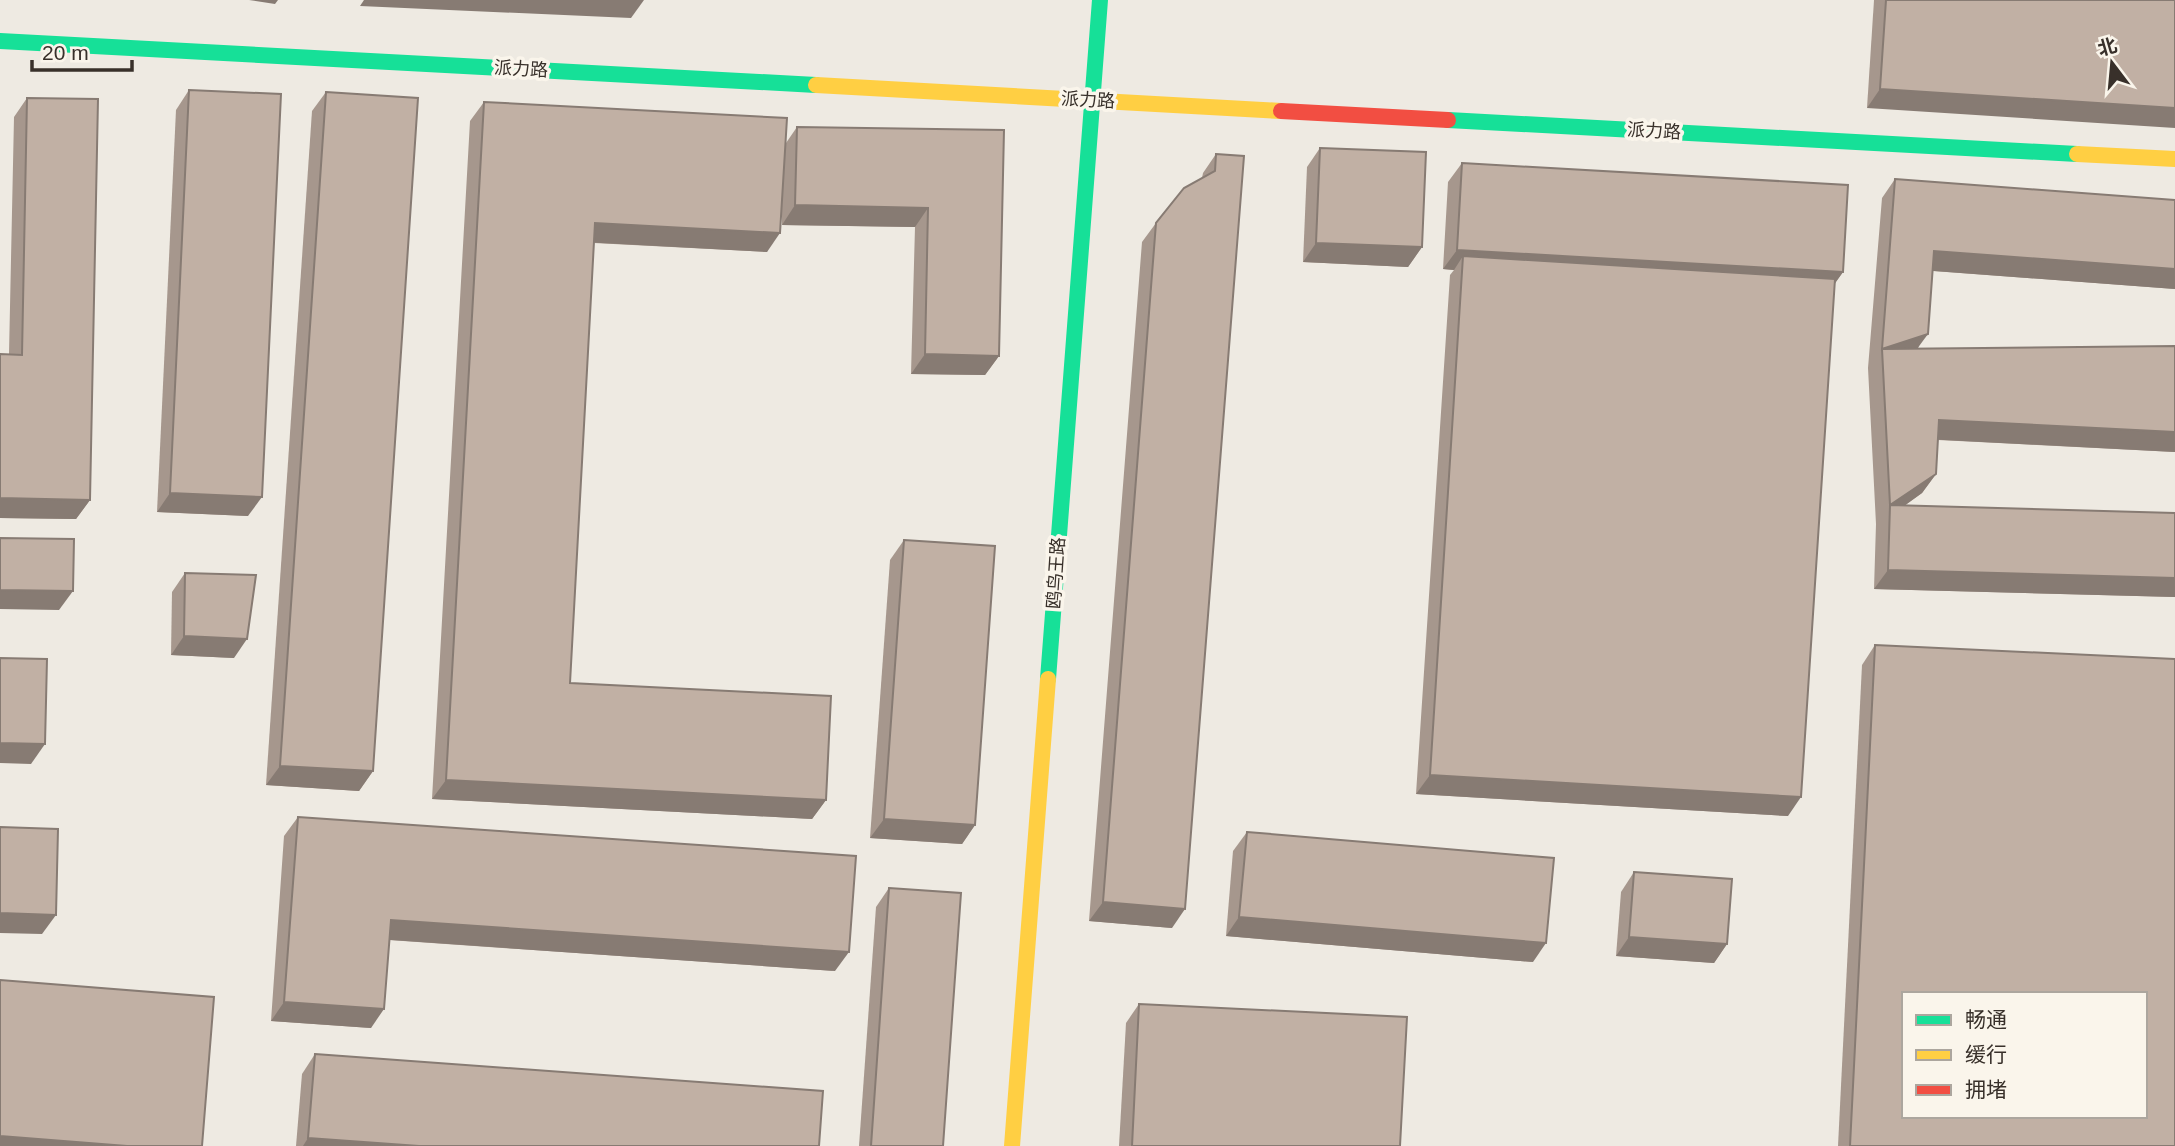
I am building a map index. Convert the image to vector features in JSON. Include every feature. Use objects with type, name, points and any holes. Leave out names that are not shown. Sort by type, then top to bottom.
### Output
[{"type":"street","name":"鸥鸟王路","points":[[1012,1146],[1100,0]]},
{"type":"street","name":"派力路","points":[[0,41],[2175,159]]},
{"type":"building","points":[[1886,0],[2175,0],[2175,108],[1880,89]]},
{"type":"building","points":[[189,90],[281,94],[262,497],[170,493]]},
{"type":"building","points":[[326,92],[418,98],[373,771],[280,766]]},
{"type":"building","points":[[27,98],[98,99],[90,500],[0,498],[0,354],[22,355]]},
{"type":"building","points":[[484,102],[787,118],[780,233],[595,223],[570,683],[831,696],[826,800],[446,780]]},
{"type":"building","points":[[797,127],[1004,130],[999,356],[925,354],[928,208],[795,205]]},
{"type":"building","points":[[1320,148],[1426,152],[1422,247],[1316,243]]},
{"type":"building","points":[[1216,154],[1244,156],[1185,909],[1103,902],[1156,223],[1184,188],[1215,171]]},
{"type":"building","points":[[1462,163],[1848,185],[1843,272],[1457,250]]},
{"type":"building","points":[[1895,179],[2175,200],[2175,269],[1934,251],[1928,334],[1882,349]]},
{"type":"building","points":[[1463,256],[1835,279],[1801,797],[1430,775]]},
{"type":"building","points":[[2175,346],[2175,432],[1939,420],[1936,474],[1890,505],[1882,349]]},
{"type":"building","points":[[1890,505],[2175,513],[2175,578],[1888,570]]},
{"type":"building","points":[[0,538],[74,539],[73,591],[0,590]]},
{"type":"building","points":[[904,540],[995,546],[975,825],[884,819]]},
{"type":"building","points":[[185,573],[256,575],[247,639],[184,636]]},
{"type":"building","points":[[1875,645],[2175,659],[2175,1146],[1850,1146]]},
{"type":"building","points":[[0,658],[47,659],[45,744],[0,743]]},
{"type":"building","points":[[298,817],[856,856],[849,952],[391,920],[384,1009],[284,1002]]},
{"type":"building","points":[[0,827],[58,829],[56,915],[0,913]]},
{"type":"building","points":[[1247,832],[1554,858],[1546,943],[1239,917]]},
{"type":"building","points":[[1634,872],[1732,879],[1727,944],[1629,937]]},
{"type":"building","points":[[889,888],[961,893],[943,1146],[871,1146]]},
{"type":"building","points":[[0,980],[214,997],[202,1146],[127,1146],[0,1136]]},
{"type":"building","points":[[1139,1004],[1407,1017],[1400,1146],[1132,1146]]},
{"type":"building","points":[[315,1054],[823,1091],[819,1146],[419,1146],[308,1138]]},
{"type":"traffic: fast","points":[[1048,679],[1100,0]]},
{"type":"traffic: fast","points":[[0,41],[816,85]]},
{"type":"traffic: fast","points":[[1448,120],[2077,154]]},
{"type":"traffic: slow","points":[[816,85],[1281,111]]},
{"type":"traffic: slow","points":[[2077,154],[2175,159]]},
{"type":"traffic: slow","points":[[1012,1146],[1048,679]]},
{"type":"traffic: jam","points":[[1281,111],[1448,120]]}]
